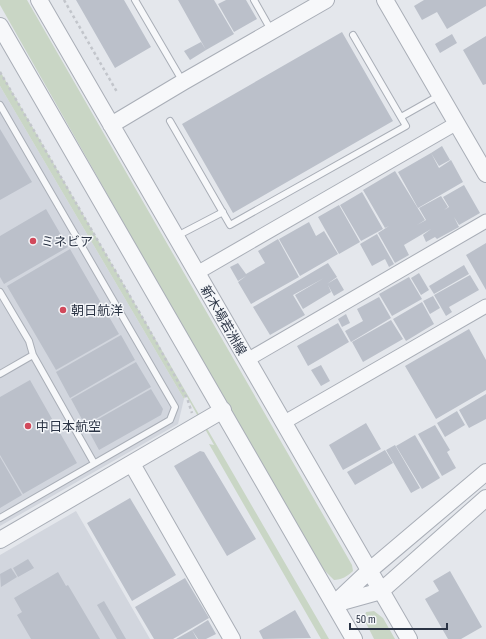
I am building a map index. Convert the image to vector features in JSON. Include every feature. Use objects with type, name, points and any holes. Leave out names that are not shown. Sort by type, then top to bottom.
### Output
[{"type":"street","name":"新木場若洲線","points":[[39,0],[409,639]]},
{"type":"street","points":[[111,126],[183,82],[326,0]]},
{"type":"street","points":[[385,0],[486,174]]},
{"type":"street","points":[[0,26],[354,639]]},
{"type":"street","points":[[197,273],[456,123]]},
{"type":"street","points":[[247,360],[486,221]]},
{"type":"street","points":[[283,423],[486,306]]},
{"type":"street","points":[[0,540],[223,410]]},
{"type":"street","points":[[132,464],[232,639]]},
{"type":"street","points":[[334,604],[370,570],[486,472]]},
{"type":"street","points":[[334,604],[381,590],[486,498]]},
{"type":"lane","points":[[135,0],[183,82]]},
{"type":"lane","points":[[254,0],[272,31]]},
{"type":"lane","points":[[170,121],[230,224],[406,126],[353,35]]},
{"type":"lane","points":[[401,117],[440,95]]},
{"type":"lane","points":[[0,105],[175,407],[170,420],[0,518]]},
{"type":"lane","points":[[176,237],[223,212]]},
{"type":"lane","points":[[0,292],[29,341],[33,355],[94,463]]},
{"type":"lane","points":[[0,374],[33,355]]},
{"type":"path","points":[[64,0],[117,92]]},
{"type":"path","points":[[0,72],[149,329],[187,398],[192,413]]},
{"type":"shaded area","points":[[0,86],[184,399],[178,424],[0,526]]},
{"type":"shaded area","points":[[76,511],[150,639],[0,639],[0,555]]},
{"type":"green space","points":[[0,0],[27,0],[352,565],[353,571],[347,576],[334,580],[322,568],[263,469],[0,5]]},
{"type":"green space","points":[[0,71],[329,639],[321,639],[209,444],[214,445],[186,395],[184,399],[0,86]]},
{"type":"green space","points":[[374,611],[383,618],[395,639],[374,639],[364,619],[366,612]]},
{"type":"building","points":[[76,0],[124,0],[151,47],[115,68]]},
{"type":"building","points":[[178,0],[214,0],[234,34],[206,50]]},
{"type":"building","points":[[226,0],[246,0],[257,19],[234,32],[218,4]]},
{"type":"building","points":[[424,0],[486,0],[486,6],[447,29],[437,12],[422,20],[414,6]]},
{"type":"building","points":[[342,32],[393,121],[233,213],[182,124]]},
{"type":"building","points":[[452,34],[457,43],[440,53],[435,44]]},
{"type":"building","points":[[486,36],[486,84],[483,85],[463,50]]},
{"type":"building","points":[[201,42],[206,50],[190,60],[184,51]]},
{"type":"building","points":[[0,129],[32,182],[0,200]]},
{"type":"building","points":[[442,146],[450,160],[439,166],[431,153]]},
{"type":"building","points":[[431,153],[439,168],[451,160],[463,182],[418,208],[398,172]]},
{"type":"building","points":[[395,171],[425,220],[417,225],[426,220],[419,208],[441,196],[448,207],[444,210],[449,207],[443,197],[464,185],[480,213],[459,225],[454,217],[459,227],[437,239],[435,237],[426,242],[423,235],[431,229],[404,245],[409,255],[395,263],[378,233],[389,226],[385,228],[363,190]]},
{"type":"building","points":[[362,192],[383,229],[361,241],[340,205]]},
{"type":"building","points":[[339,205],[360,242],[339,254],[318,217]]},
{"type":"building","name":"ミネビア","points":[[46,209],[68,247],[4,284],[0,277],[0,236]]},
{"type":"building","points":[[309,222],[316,236],[324,231],[338,254],[300,276],[279,239]]},
{"type":"building","points":[[377,234],[394,264],[389,267],[385,259],[372,266],[360,244]]},
{"type":"building","points":[[278,239],[299,277],[251,304],[238,282],[246,276],[238,281],[230,267],[238,263],[246,274],[265,263],[258,251]]},
{"type":"building","points":[[486,243],[486,290],[466,255]]},
{"type":"building","name":"朝日航洋","points":[[70,249],[119,334],[56,370],[7,286]]},
{"type":"building","points":[[328,263],[337,277],[327,284],[337,278],[344,290],[334,296],[328,285],[331,292],[303,309],[295,295],[324,278],[293,295],[305,315],[270,335],[253,307]]},
{"type":"building","points":[[464,265],[469,274],[434,294],[429,286]]},
{"type":"building","points":[[419,273],[429,290],[421,295],[411,278]]},
{"type":"building","points":[[470,275],[479,290],[449,307],[452,312],[446,316],[434,295]]},
{"type":"building","points":[[409,277],[422,299],[392,316],[379,294]]},
{"type":"building","points":[[433,296],[440,308],[430,314],[423,301]]},
{"type":"building","points":[[379,297],[391,318],[351,342],[345,331],[363,321],[357,309]]},
{"type":"building","points":[[422,302],[434,324],[406,341],[393,319]]},
{"type":"building","points":[[346,314],[350,323],[342,327],[338,319]]},
{"type":"building","points":[[391,320],[403,339],[363,362],[352,342]]},
{"type":"building","points":[[338,323],[349,342],[308,366],[297,346]]},
{"type":"building","points":[[469,329],[486,360],[486,390],[436,419],[405,366]]},
{"type":"building","points":[[121,335],[135,360],[70,398],[56,372]]},
{"type":"building","points":[[136,362],[151,387],[85,425],[71,399]]},
{"type":"building","points":[[321,365],[330,381],[321,386],[311,370]]},
{"type":"building","name":"中日本航空","points":[[30,380],[77,463],[23,494],[0,455],[0,397]]},
{"type":"building","points":[[151,389],[163,409],[161,415],[99,450],[86,426]]},
{"type":"building","points":[[486,394],[486,419],[469,428],[459,410]]},
{"type":"building","points":[[457,411],[465,425],[445,437],[437,423]]},
{"type":"building","points":[[366,423],[381,449],[343,470],[329,445]]},
{"type":"building","points":[[435,425],[450,450],[447,452],[456,468],[442,476],[418,434]]},
{"type":"building","points":[[415,435],[440,478],[422,489],[396,446]]},
{"type":"building","points":[[395,445],[420,488],[411,493],[386,450]]},
{"type":"building","points":[[385,450],[393,463],[355,485],[347,472]]},
{"type":"building","points":[[200,451],[204,452],[256,539],[227,556],[174,466]]},
{"type":"building","points":[[0,457],[22,495],[0,508]]},
{"type":"building","points":[[130,498],[176,575],[132,601],[87,523]]},
{"type":"building","points":[[28,559],[34,568],[18,577],[13,568]]},
{"type":"building","points":[[11,568],[17,577],[1,587],[0,574]]},
{"type":"building","points":[[450,571],[482,627],[461,639],[448,639],[425,599],[439,591],[433,581]]},
{"type":"building","points":[[58,572],[66,586],[68,585],[100,639],[31,639],[17,615],[22,612],[14,598]]},
{"type":"building","points":[[185,578],[209,618],[173,639],[154,639],[135,607]]},
{"type":"building","points":[[104,601],[126,639],[117,639],[97,605]]},
{"type":"building","points":[[295,610],[311,638],[263,639],[259,631]]},
{"type":"building","points":[[208,620],[216,634],[206,639],[198,639],[192,630]]},
{"type":"building","points":[[192,630],[197,639],[176,639]]},
{"type":"place","name":"ミネビア","points":[[33,241]]},
{"type":"place","name":"朝日航洋","points":[[63,310]]},
{"type":"place","name":"中日本航空","points":[[28,426]]}]
